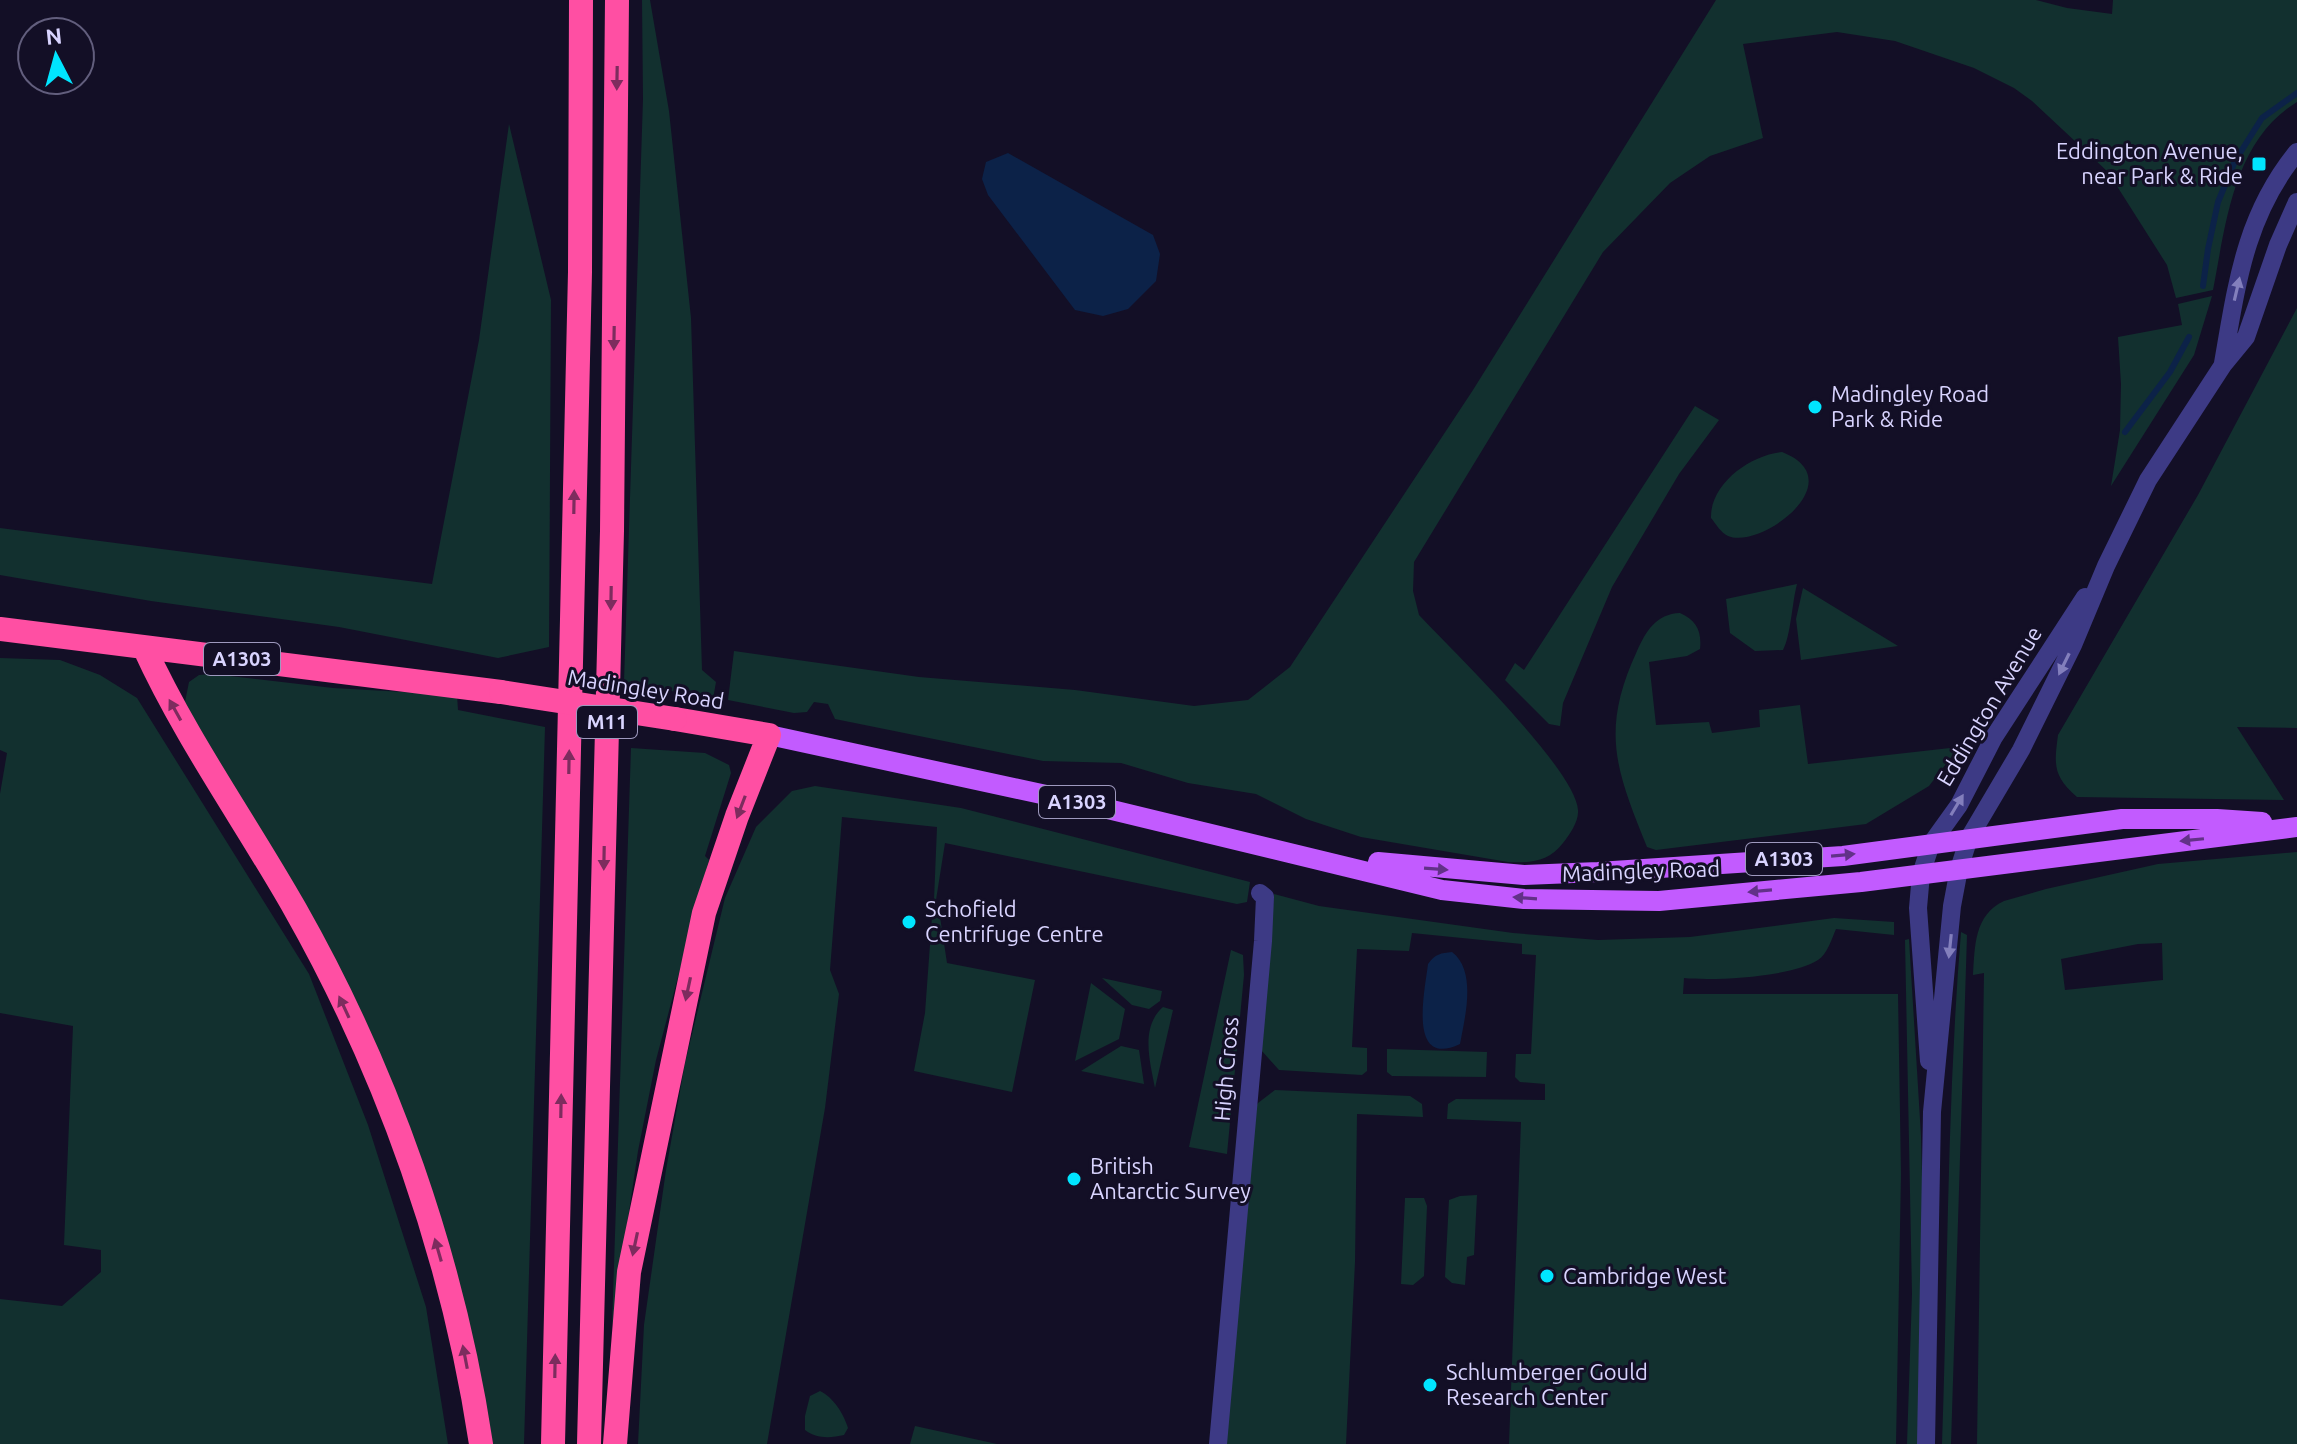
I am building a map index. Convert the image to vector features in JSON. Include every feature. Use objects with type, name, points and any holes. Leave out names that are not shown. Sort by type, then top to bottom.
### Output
[{"type":"highway","name":"M11","points":[[553,1444],[579,304],[581,0]]},
{"type":"highway","name":"M11","points":[[589,1444],[612,531],[617,0]]},
{"type":"highway","name":"Madingley Road","points":[[0,629],[501,692],[769,735]]},
{"type":"highway","points":[[144,647],[186,730],[295,910],[374,1072],[438,1247],[458,1325],[481,1444]]},
{"type":"highway","points":[[615,1444],[629,1272],[704,913],[769,735]]},
{"type":"main road","name":"Madingley Road","points":[[769,735],[1069,800],[1442,890],[1524,899],[1659,901],[1921,874],[2297,826]]},
{"type":"main road","name":"Madingley Road","points":[[1275,849],[1414,867],[1524,875],[1843,856],[2122,819],[2217,819],[2297,826]]},
{"type":"street","name":"Eddington Avenue","points":[[2223,365],[2250,234],[2262,202],[2297,152]]},
{"type":"street","name":"Eddington Avenue","points":[[1932,1112],[1952,906],[1969,838],[2021,750],[2148,480],[2223,365],[2246,337],[2278,245],[2297,202]]},
{"type":"street","name":"Eddington Avenue","points":[[1932,1112],[1918,908],[1921,874],[1931,844],[1959,805],[1994,737],[2106,566]]},
{"type":"street","name":"High Cross","points":[[1218,1444],[1263,941],[1265,897],[1260,893]]},
{"type":"street","points":[[1926,1444],[1932,1112]]},
{"type":"green space","points":[[642,0],[650,0],[669,111],[691,318],[702,670],[716,682],[713,699],[624,682],[643,99]]},
{"type":"green space","points":[[1716,0],[2036,0],[2112,14],[2113,0],[2297,0],[2297,102],[2276,119],[2246,161],[2228,212],[2213,290],[2176,298],[2167,265],[2108,172],[2014,88],[1974,68],[1895,41],[1837,32],[1743,44],[1763,138],[1710,156],[1670,183],[1603,252],[1414,562],[1413,591],[1419,615],[1510,710],[1557,767],[1572,792],[1578,810],[1577,819],[1566,839],[1551,854],[1532,861],[1508,862],[1361,837],[1306,819],[1256,794],[1188,783],[1121,763],[1043,761],[835,719],[828,704],[814,702],[807,712],[794,713],[728,700],[734,651],[919,677],[1075,690],[1194,706],[1248,700],[1290,667],[1473,390]]},
{"type":"green space","points":[[509,124],[551,300],[549,647],[498,658],[339,627],[151,601],[0,575],[0,528],[432,584],[479,340]]},
{"type":"green space","points":[[2212,296],[2194,355],[2111,486],[2120,430],[2118,337],[2182,325],[2178,304]]},
{"type":"green space","points":[[2297,308],[2297,728],[2237,727],[2284,800],[2077,797],[2059,776],[2056,754],[2058,735],[2198,495]]},
{"type":"green space","points":[[1695,406],[1719,420],[1679,474],[1612,587],[1563,703],[1560,726],[1549,724],[1505,680],[1515,663],[1524,670]]},
{"type":"green space","points":[[1782,452],[1802,464],[1809,479],[1805,495],[1779,523],[1760,533],[1743,538],[1725,535],[1711,518],[1717,494],[1745,465]]},
{"type":"green space","points":[[1797,584],[1783,650],[1755,651],[1730,633],[1726,599]]},
{"type":"green space","points":[[1803,588],[1898,646],[1801,660],[1796,619]]},
{"type":"green space","points":[[1680,613],[1697,627],[1700,649],[1687,656],[1649,662],[1656,725],[1709,722],[1712,733],[1760,727],[1759,710],[1800,705],[1808,764],[1959,747],[1929,786],[1866,824],[1656,850],[1647,847],[1620,772],[1616,750],[1619,705],[1626,679],[1648,630],[1658,620]]},
{"type":"green space","points":[[0,658],[60,660],[100,675],[137,698],[309,974],[368,1125],[426,1307],[448,1444],[0,1444],[0,1299],[62,1306],[101,1272],[101,1250],[64,1245],[73,1026],[0,1013],[0,794],[7,753],[0,750]]},
{"type":"green space","points":[[199,675],[333,688],[457,695],[458,710],[545,727],[524,1444],[493,1444],[481,1380],[401,1107],[185,702],[189,682]]},
{"type":"green space","points":[[631,748],[705,753],[729,765],[731,773],[705,856],[709,860],[656,1060],[638,1151],[612,1326]]},
{"type":"green space","points":[[815,786],[961,808],[1250,882],[1247,902],[1237,904],[945,843],[934,900],[937,827],[842,817],[830,970],[839,994],[825,1108],[767,1444],[638,1444],[644,1325],[666,1170],[685,1063],[725,898],[756,827],[792,791]]},
{"type":"green space","points":[[2297,852],[2297,1444],[1977,1444],[1984,973],[1973,975],[1978,932],[1987,914],[2004,901],[2158,864]],"holes":[[[2162,943],[2163,980],[2065,990],[2061,959],[2138,944]]]},
{"type":"green space","points":[[1274,894],[1319,906],[1513,933],[1598,940],[1690,937],[1834,918],[1894,922],[1894,935],[1836,929],[1821,958],[1806,966],[1733,978],[1684,978],[1683,994],[1898,994],[1901,1174],[1896,1444],[1509,1444],[1521,1122],[1447,1119],[1448,1104],[1456,1099],[1545,1100],[1545,1084],[1520,1082],[1515,1077],[1516,1054],[1531,1054],[1536,955],[1522,954],[1522,944],[1412,933],[1409,951],[1357,949],[1352,1047],[1367,1048],[1367,1071],[1362,1075],[1279,1070],[1261,1050]]},
{"type":"green space","points":[[932,917],[940,917],[947,963],[1035,980],[1012,1092],[914,1071],[925,1013]]},
{"type":"green space","points":[[1961,932],[1967,935],[1951,1444],[1942,1444],[1950,1124]]},
{"type":"green space","points":[[1909,939],[1921,1136],[1926,1338],[1920,1444],[1907,1444],[1912,1294],[1905,940]]},
{"type":"green space","points":[[1231,950],[1243,955],[1244,975],[1227,1154],[1189,1147]]},
{"type":"green space","points":[[1102,978],[1162,991],[1160,1001],[1149,1009],[1132,1005]]},
{"type":"green space","points":[[1091,983],[1125,1009],[1119,1039],[1075,1061]]},
{"type":"green space","points":[[1163,1007],[1173,1010],[1155,1088],[1148,1045],[1151,1024]]},
{"type":"green space","points":[[1121,1046],[1139,1050],[1144,1084],[1081,1071]]},
{"type":"green space","points":[[1387,1049],[1487,1052],[1486,1077],[1392,1076],[1387,1072]]},
{"type":"green space","points":[[1275,1090],[1410,1096],[1422,1104],[1423,1117],[1357,1114],[1355,1262],[1346,1444],[1224,1444],[1254,1110]]},
{"type":"green space","points":[[1477,1195],[1474,1255],[1467,1257],[1465,1285],[1452,1283],[1445,1277],[1449,1200]]},
{"type":"green space","points":[[1405,1198],[1424,1198],[1427,1206],[1424,1276],[1413,1285],[1401,1284]]},
{"type":"green space","points":[[820,1391],[841,1412],[848,1428],[844,1435],[824,1437],[805,1430],[810,1396]]},
{"type":"green space","points":[[915,1426],[997,1444],[910,1444]]},
{"type":"water","points":[[1008,153],[1153,235],[1160,254],[1156,281],[1128,309],[1103,316],[1075,310],[988,195],[982,179],[986,162]]},
{"type":"water","points":[[1452,952],[1460,960],[1467,982],[1466,1008],[1460,1044],[1443,1049],[1432,1046],[1426,1037],[1424,991],[1428,964],[1438,955]]},
{"type":"waterway","points":[[2203,286],[2218,202],[2235,161],[2262,118],[2297,93]]},
{"type":"waterway","points":[[2125,432],[2170,372],[2189,337]]},
{"type":"place","name":"Eddington Avenue, near Park & Ride","points":[[2259,164]]},
{"type":"place","name":"Madingley Road Park & Ride","points":[[1815,407]]},
{"type":"place","name":"Schofield Centrifuge Centre","points":[[909,922]]},
{"type":"place","name":"British Antarctic Survey","points":[[1074,1179]]},
{"type":"place","name":"Cambridge West","points":[[1547,1276]]},
{"type":"place","name":"Schlumberger Gould Research Center","points":[[1430,1385]]}]
